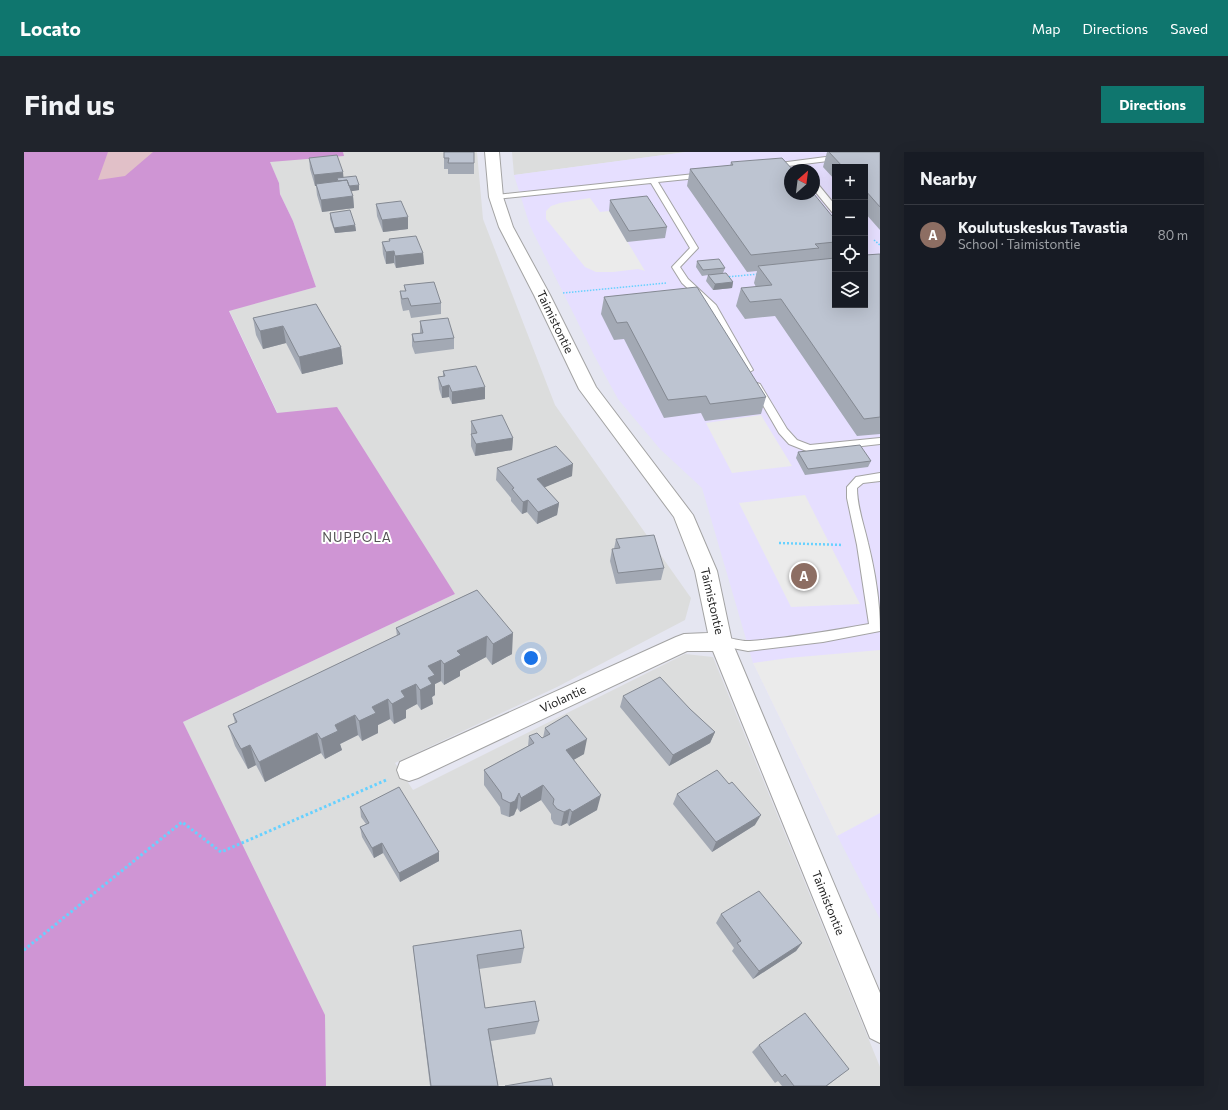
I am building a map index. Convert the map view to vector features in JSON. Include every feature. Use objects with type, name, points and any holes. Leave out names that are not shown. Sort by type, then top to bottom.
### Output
[{"type":"street","name":"Taimistontie","points":[[492,152],[496,197],[506,227],[542,295],[588,388],[683,515],[706,571],[721,642],[880,1028]]},
{"type":"street","name":"Violantie","points":[[409,770],[684,643],[699,641],[721,642]]},
{"type":"lane","points":[[766,167],[852,156]]},
{"type":"lane","points":[[496,197],[712,174]]},
{"type":"lane","points":[[654,181],[694,248],[676,267],[684,281],[713,307],[783,431],[794,442],[809,449],[880,441]]},
{"type":"lane","points":[[820,192],[832,206]]},
{"type":"lane","points":[[772,433],[783,431]]},
{"type":"lane","points":[[721,642],[748,646],[823,637],[876,628],[863,545],[852,498],[852,487],[860,480],[880,478]]},
{"type":"path","points":[[874,240],[880,245]]},
{"type":"path","points":[[779,543],[827,545]]},
{"type":"path","points":[[24,950],[182,822],[220,852],[409,770]]},
{"type":"shaded area","points":[[24,152],[343,152],[344,156],[270,162],[279,183],[280,194],[293,221],[316,287],[229,311],[277,413],[337,407],[455,594],[183,722],[325,1015],[326,1086],[24,1086]]},
{"type":"shaded area","points":[[108,152],[153,152],[125,176],[98,180]]},
{"type":"shaded area","points":[[343,152],[477,152],[483,219],[555,405],[691,598],[685,620],[557,687],[395,763],[413,790],[685,654],[713,657],[880,1067],[880,1086],[326,1086],[325,1028],[183,722],[455,594],[278,414],[229,310],[316,287],[293,221],[280,194],[279,183],[269,161],[343,156]]},
{"type":"shaded area","points":[[512,152],[686,152],[514,175]]},
{"type":"shaded area","points":[[686,152],[880,152],[880,919],[822,806],[753,663],[702,488],[660,449],[618,399],[595,357],[530,226],[514,175]]},
{"type":"shaded area","points":[[590,198],[600,212],[609,211],[645,271],[638,269],[613,272],[596,272],[585,267],[546,219],[546,211],[551,206]]},
{"type":"shaded area","points":[[761,415],[792,466],[732,473],[706,423]]},
{"type":"shaded area","points":[[805,495],[860,604],[791,607],[739,503]]},
{"type":"shaded area","points":[[880,650],[880,813],[837,836],[753,663],[788,658]]},
{"type":"building","points":[[444,152],[474,152],[474,163],[448,163],[449,158],[444,158]]},
{"type":"building","points":[[829,152],[880,152],[880,207],[868,193],[868,164],[840,164]]},
{"type":"building","points":[[337,155],[343,172],[314,175],[309,158]]},
{"type":"building","points":[[782,158],[788,164],[784,164],[784,200],[819,200],[832,216],[832,242],[815,244],[819,248],[751,255],[690,169],[733,165],[731,162]]},
{"type":"building","points":[[356,176],[359,185],[349,186],[347,180],[338,181],[337,178]]},
{"type":"building","points":[[347,180],[353,196],[321,200],[316,184]]},
{"type":"building","points":[[647,196],[667,227],[629,231],[610,200]]},
{"type":"building","points":[[401,201],[408,217],[382,220],[376,204]]},
{"type":"building","points":[[350,210],[355,225],[334,228],[330,213]]},
{"type":"building","points":[[416,236],[423,253],[395,256],[394,251],[386,252],[382,242],[390,241],[389,239]]},
{"type":"building","points":[[880,254],[880,417],[864,419],[781,299],[750,302],[741,288],[772,285],[758,266],[832,258],[832,308],[868,308],[868,255]]},
{"type":"building","points":[[719,259],[725,268],[703,270],[697,261]]},
{"type":"building","points":[[726,273],[733,282],[715,284],[708,275]]},
{"type":"building","points":[[434,282],[441,303],[411,306],[408,298],[402,299],[400,291],[406,291],[404,285]]},
{"type":"building","points":[[697,287],[766,397],[710,404],[706,396],[668,400],[627,322],[617,323],[604,297]]},
{"type":"building","points":[[316,304],[341,347],[299,357],[283,326],[260,331],[253,318]]},
{"type":"building","points":[[448,318],[454,338],[414,342],[412,334],[423,333],[420,321]]},
{"type":"building","points":[[476,366],[485,387],[452,392],[449,385],[442,387],[438,377],[445,376],[443,371]]},
{"type":"building","points":[[502,415],[513,438],[476,444],[471,434],[477,433],[471,421]]},
{"type":"building","points":[[860,445],[871,461],[808,469],[798,452]]},
{"type":"building","points":[[556,446],[573,464],[537,479],[559,503],[538,512],[528,500],[523,502],[512,489],[514,488],[497,468]]},
{"type":"building","points":[[654,535],[664,568],[618,573],[612,549],[620,548],[616,539]]},
{"type":"building","points":[[477,590],[513,633],[493,644],[487,636],[457,651],[461,655],[444,664],[441,660],[428,666],[435,675],[428,678],[432,684],[420,690],[416,684],[401,691],[405,697],[392,704],[388,699],[372,707],[376,713],[359,721],[355,715],[335,725],[338,731],[321,739],[317,733],[259,762],[250,745],[241,749],[228,726],[237,722],[233,714],[400,634],[396,628]]},
{"type":"building","points":[[660,677],[690,709],[715,732],[673,755],[623,696]]},
{"type":"building","points":[[567,715],[587,739],[566,750],[601,795],[572,812],[570,809],[564,812],[557,809],[553,804],[554,799],[543,785],[521,798],[519,793],[515,801],[510,803],[502,799],[501,793],[484,770],[534,743],[529,736],[537,733],[542,738],[550,734],[545,728]]},
{"type":"building","points":[[717,770],[729,784],[732,782],[761,815],[716,842],[677,794]]},
{"type":"building","points":[[399,787],[439,852],[399,873],[382,843],[372,848],[360,827],[369,823],[360,807]]},
{"type":"building","points":[[759,891],[802,943],[759,971],[737,943],[741,941],[721,914]]},
{"type":"building","points":[[521,930],[524,948],[477,955],[485,1008],[535,1001],[539,1021],[488,1029],[498,1086],[431,1086],[413,946]]},
{"type":"building","points":[[805,1013],[849,1069],[826,1086],[794,1086],[785,1074],[782,1077],[759,1045]]},
{"type":"building","points":[[551,1078],[553,1086],[505,1086]]},
{"type":"place","name":"Koulutuskeskus Tavastia","points":[[804,576]]},
{"type":"district","name":"NUPPOLA","points":[[357,537]]}]
